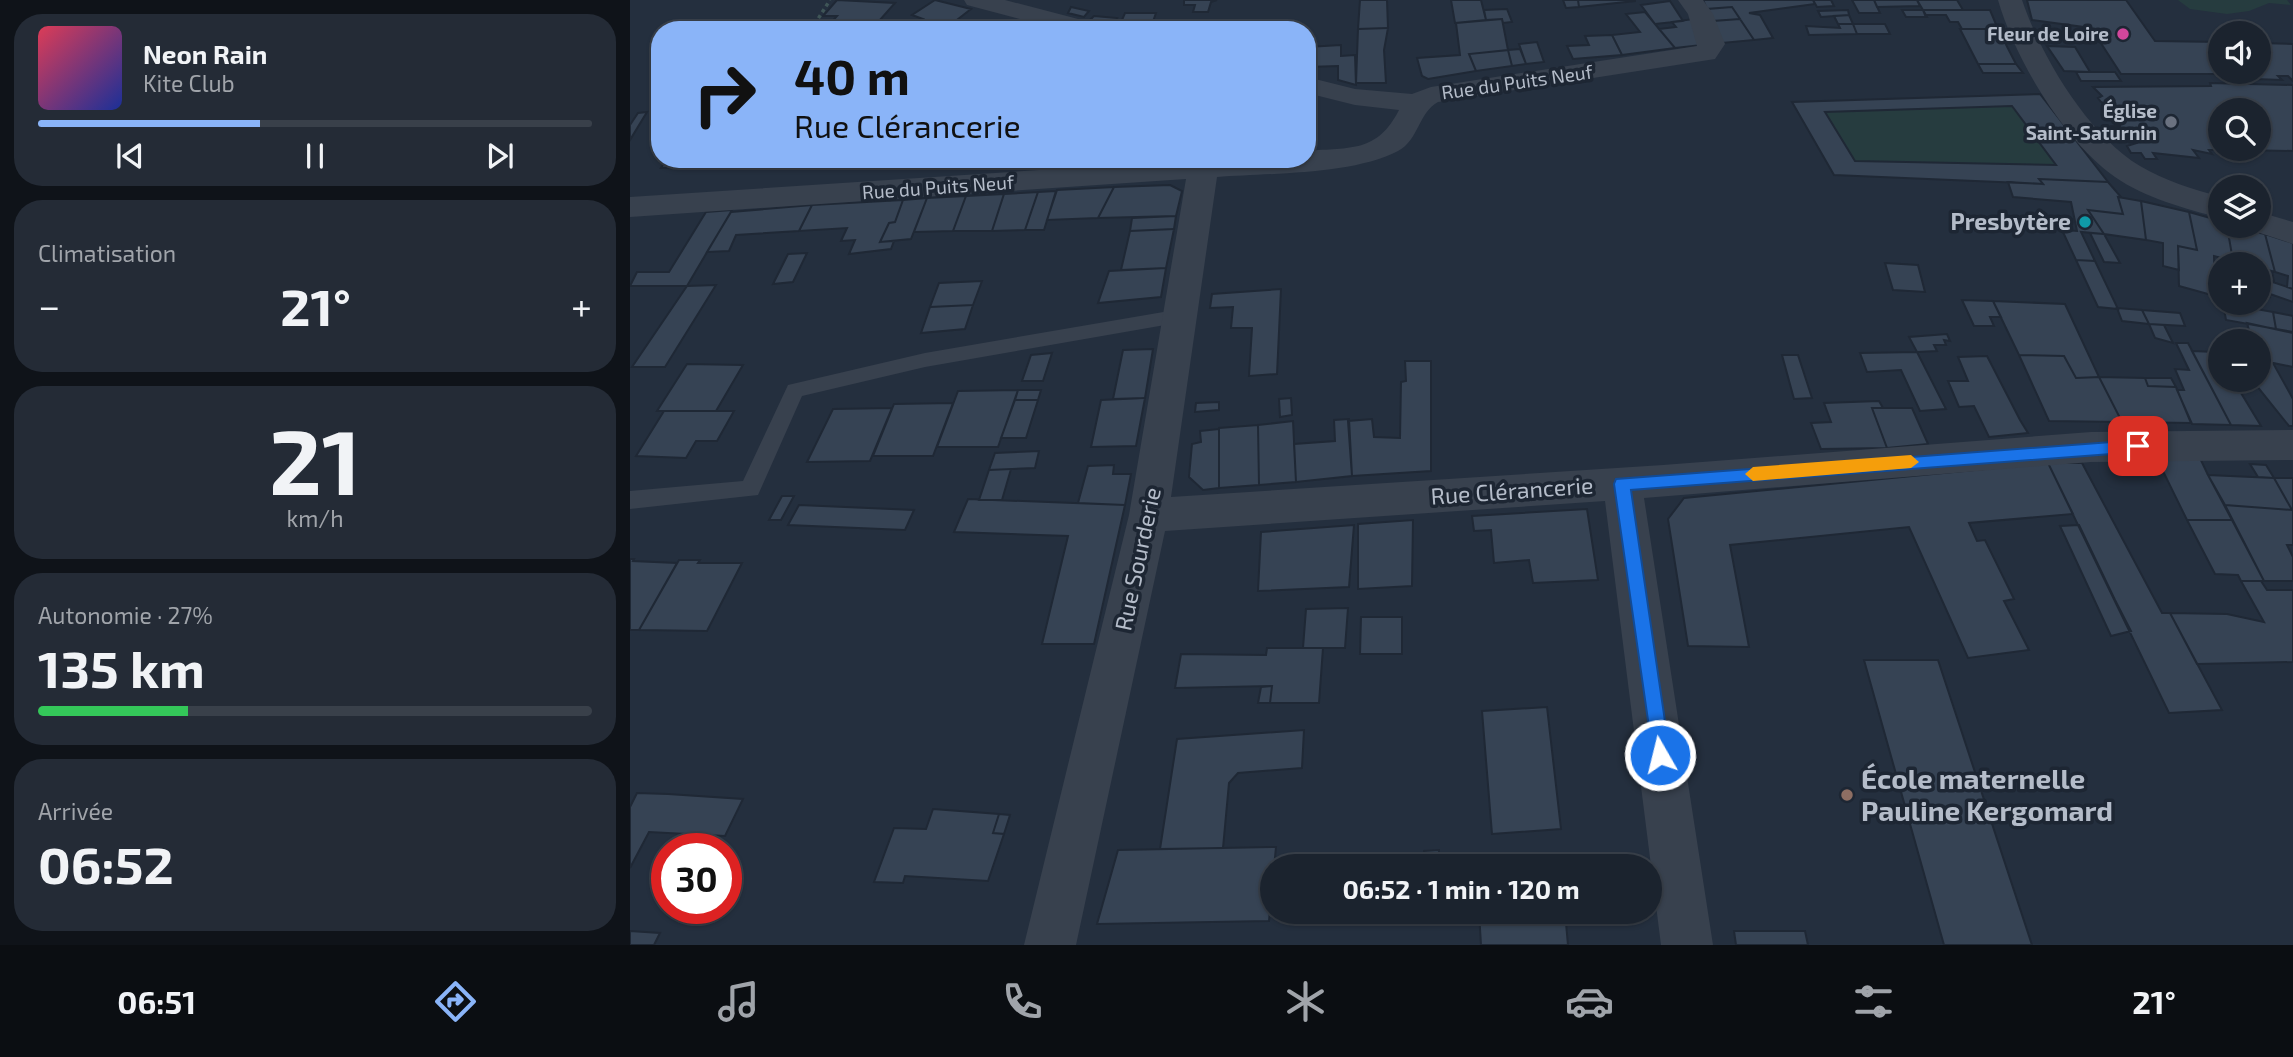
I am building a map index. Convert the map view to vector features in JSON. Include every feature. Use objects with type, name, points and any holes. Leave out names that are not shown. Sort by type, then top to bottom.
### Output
[{"type":"street","points":[[976,0],[1057,21]]},
{"type":"street","name":"Rue du Puits Neuf","points":[[1316,159],[1356,156],[1375,151],[1400,135],[1416,103],[1431,95],[1454,89],[1700,55],[1709,51],[1712,44],[1700,14],[1690,0]]},
{"type":"street","points":[[2010,0],[2016,20],[2042,71],[2095,142],[2125,170],[2208,203]]},
{"type":"street","points":[[1316,87],[1355,97],[1416,103]]},
{"type":"street","name":"Rue du Puits Neuf","points":[[630,206],[1215,168]]},
{"type":"street","name":"Rue Sourderie","points":[[1050,945],[1150,515],[1203,169]]},
{"type":"street","points":[[2271,226],[2293,233]]},
{"type":"street","name":"Rue Clérancerie","points":[[1150,515],[1622,484],[2091,447],[2293,445]]},
{"type":"street","points":[[1622,484],[1687,945]]},
{"type":"lane","points":[[630,500],[750,489],[795,390],[925,360],[1181,316]]},
{"type":"path","points":[[817,21],[830,0]]},
{"type":"green space","points":[[2178,0],[2287,0],[2291,5],[2269,3],[2249,11],[2227,14],[2190,9]]},
{"type":"green space","points":[[2012,106],[2056,165],[1855,161],[1825,112]]},
{"type":"building","points":[[837,0],[895,3],[879,21],[832,21],[837,16],[823,16]]},
{"type":"building","points":[[935,0],[971,9],[956,21],[920,21],[923,19],[912,15]]},
{"type":"building","points":[[1184,0],[1217,0],[1211,2],[1208,12],[1193,12],[1195,5],[1184,5]]},
{"type":"building","points":[[1360,0],[1387,0],[1388,28],[1358,29]]},
{"type":"building","points":[[1451,0],[1481,0],[1486,20],[1455,23]]},
{"type":"building","points":[[1563,0],[1578,0],[1579,7],[1566,8]]},
{"type":"building","points":[[1578,0],[1635,0],[1635,1],[1579,7]]},
{"type":"building","points":[[1703,0],[1813,0],[1815,4],[1749,13],[1760,15],[1773,38],[1754,40],[1732,7],[1707,9]]},
{"type":"building","points":[[1813,0],[1831,0],[1834,6],[1817,7]]},
{"type":"building","points":[[1852,0],[1874,0],[1880,13],[1859,13]]},
{"type":"building","points":[[1874,0],[1917,0],[1920,6],[1877,7]]},
{"type":"building","points":[[1917,0],[1957,0],[1963,10],[1923,10]]},
{"type":"building","name":"Fleur de Loire","points":[[2027,0],[2126,0],[2155,41],[2208,42],[2208,74],[2121,74],[2091,28],[2032,20]]},
{"type":"building","points":[[1670,1],[1683,21],[1655,24],[1641,5]]},
{"type":"building","points":[[1071,7],[1089,11],[1084,17],[1068,13]]},
{"type":"building","points":[[1732,7],[1740,19],[1713,21],[1707,9]]},
{"type":"building","points":[[1507,9],[1512,22],[1503,23],[1502,19],[1486,20],[1484,10]]},
{"type":"building","points":[[1848,10],[1849,15],[1821,17],[1818,11]]},
{"type":"building","points":[[1902,10],[1923,10],[1927,17],[1906,17]]},
{"type":"building","points":[[1923,10],[1990,10],[1998,29],[1962,29],[1958,22],[1950,22],[1946,15],[1925,15]]},
{"type":"building","points":[[1645,12],[1675,48],[1622,55],[1612,35],[1640,32],[1626,14]]},
{"type":"building","points":[[1125,13],[1156,13],[1153,21],[1122,21]]},
{"type":"building","points":[[1849,15],[1853,24],[1838,24],[1834,16]]},
{"type":"building","points":[[1094,16],[1117,18],[1115,21],[1090,20]]},
{"type":"building","points":[[1502,19],[1508,50],[1469,54],[1476,71],[1428,79],[1422,76],[1417,58],[1460,55],[1456,23]]},
{"type":"building","points":[[1693,19],[1702,45],[1675,48],[1659,29],[1676,27],[1672,22]]},
{"type":"building","points":[[1740,19],[1754,40],[1722,43],[1713,21]]},
{"type":"building","points":[[1838,24],[1853,24],[1857,34],[1809,35],[1806,26],[1840,28]]},
{"type":"building","points":[[1853,24],[1885,24],[1890,34],[1857,34]]},
{"type":"building","points":[[1388,28],[1384,50],[1386,83],[1356,83],[1358,29]]},
{"type":"building","points":[[1960,29],[1998,29],[2016,64],[1978,64]]},
{"type":"building","points":[[1612,35],[1622,55],[1573,59],[1567,46],[1589,45],[1585,36]]},
{"type":"building","points":[[1537,42],[1544,62],[1526,64],[1519,44]]},
{"type":"building","name":"Fleur de Loire","points":[[2271,43],[2293,44],[2293,81],[2288,76],[2278,76],[2282,80],[2271,80]]},
{"type":"building","points":[[1341,45],[1341,56],[1355,55],[1356,85],[1338,80],[1338,66],[1316,67],[1316,46]]},
{"type":"building","points":[[2047,46],[2075,47],[2090,72],[2064,71]]},
{"type":"building","points":[[1520,49],[1526,64],[1512,66],[1508,50]]},
{"type":"building","points":[[1508,50],[1512,66],[1476,71],[1469,54]]},
{"type":"building","points":[[1978,64],[2016,64],[2023,73],[1983,73]]},
{"type":"building","points":[[2076,72],[2115,72],[2121,81],[2081,81]]},
{"type":"building","name":"Église Saint-Saturnin","points":[[2293,85],[2293,151],[2271,151],[2271,98],[2208,98],[2208,153],[2193,150],[2199,158],[2153,153],[2157,159],[2145,159],[2141,153],[2131,153],[2127,146],[2137,143],[2133,135],[2117,132],[2112,126],[2120,126],[2122,118],[2116,109],[2101,102],[2098,98],[2102,96],[2093,87]]},
{"type":"building","points":[[2040,94],[2108,182],[2039,179],[2043,184],[1834,175],[1792,102]],"holes":[[[2012,106],[2056,165],[1855,161],[1825,112]]]},
{"type":"building","points":[[647,112],[630,140],[630,125],[638,113]]},
{"type":"building","name":"Presbytère","points":[[2039,179],[2108,182],[2121,197],[2118,197],[2123,214],[2088,210],[2104,234],[2081,232],[2095,261],[2076,260],[2062,230],[2077,231],[2071,202],[2013,197],[2008,182],[2043,184]]},
{"type":"building","points":[[1170,185],[1182,191],[1176,216],[1098,218],[1114,187]]},
{"type":"building","points":[[1114,187],[1098,218],[1047,220],[1057,190]]},
{"type":"building","points":[[1056,191],[1044,230],[1025,230],[1038,192]]},
{"type":"building","points":[[1038,192],[1025,230],[992,231],[1004,194]]},
{"type":"building","points":[[1004,194],[992,231],[953,231],[966,196]]},
{"type":"building","points":[[966,196],[953,231],[914,232],[927,198]]},
{"type":"building","points":[[2118,197],[2141,201],[2146,240],[2104,234],[2088,210],[2123,214]]},
{"type":"building","points":[[927,198],[911,239],[880,242],[889,223],[895,222],[903,200]]},
{"type":"building","points":[[903,200],[895,222],[889,223],[880,242],[894,241],[891,249],[849,254],[855,240],[841,241],[847,228],[799,231],[812,205]]},
{"type":"building","points":[[2141,201],[2189,212],[2197,250],[2178,246],[2179,270],[2163,266],[2163,243],[2146,240]]},
{"type":"building","points":[[812,205],[799,231],[736,235],[729,251],[707,252],[731,212]]},
{"type":"building","points":[[732,210],[687,286],[630,286],[637,272],[669,272],[706,212]]},
{"type":"building","points":[[2189,212],[2208,217],[2208,238],[2229,238],[2231,252],[2208,252],[2208,294],[2179,286],[2178,246],[2197,250]]},
{"type":"building","points":[[1176,216],[1174,229],[1130,231],[1132,218]]},
{"type":"building","points":[[1174,229],[1166,268],[1121,270],[1130,231]]},
{"type":"building","points":[[2090,233],[2104,234],[2120,263],[2104,262]]},
{"type":"building","points":[[2271,236],[2293,243],[2293,289],[2287,287],[2288,276],[2275,272],[2266,238]]},
{"type":"building","points":[[2229,238],[2266,238],[2270,252],[2231,252]]},
{"type":"building","points":[[807,253],[793,282],[773,284],[788,254]]},
{"type":"building","points":[[2076,260],[2095,261],[2118,309],[2098,307]]},
{"type":"building","points":[[1885,263],[1918,265],[1925,292],[1893,290]]},
{"type":"building","points":[[1166,268],[1161,297],[1098,303],[1109,271]]},
{"type":"building","points":[[982,281],[973,305],[930,307],[939,283]]},
{"type":"building","points":[[2271,281],[2293,289],[2293,302],[2271,294]]},
{"type":"building","points":[[716,285],[665,367],[632,367],[687,286]]},
{"type":"building","points":[[1281,289],[1277,374],[1249,376],[1252,328],[1231,328],[1233,307],[1210,308],[1212,294]]},
{"type":"building","points":[[1962,300],[1993,301],[2001,317],[1990,317],[1994,326],[1974,326]]},
{"type":"building","points":[[1993,301],[2065,304],[2099,377],[2076,378],[2064,356],[2019,355]]},
{"type":"building","points":[[973,305],[965,329],[921,333],[930,307]]},
{"type":"building","points":[[2117,308],[2142,310],[2149,324],[2122,321]]},
{"type":"building","points":[[2142,310],[2180,313],[2185,326],[2149,324]]},
{"type":"building","points":[[2271,312],[2276,329],[2226,320],[2225,315],[2271,315]]},
{"type":"building","points":[[2273,312],[2293,316],[2293,332],[2276,329]]},
{"type":"building","points":[[2247,323],[2293,333],[2293,367],[2273,363],[2293,399],[2293,426],[2289,426],[2262,392],[2271,392],[2271,329],[2249,329]]},
{"type":"building","points":[[2149,324],[2164,325],[2173,343],[2155,338]]},
{"type":"building","points":[[1947,334],[1950,341],[1944,340],[1946,345],[1934,345],[1937,351],[1917,352],[1909,337]]},
{"type":"building","points":[[2176,343],[2188,343],[2208,381],[2208,392],[2214,392],[2231,425],[2192,424],[2177,390],[2184,390],[2175,369],[2189,370]]},
{"type":"building","points":[[1153,349],[1145,398],[1113,399],[1123,350]]},
{"type":"building","points":[[2192,351],[2208,352],[2208,381]]},
{"type":"building","points":[[1917,352],[1946,409],[1920,411],[1901,370],[1867,372],[1860,353]]},
{"type":"building","points":[[1052,353],[1043,381],[1022,381],[1031,355]]},
{"type":"building","points":[[1782,355],[1798,355],[1812,398],[1794,399]]},
{"type":"building","points":[[2019,355],[2064,356],[2076,378],[2099,377],[2122,422],[2049,421]]},
{"type":"building","points":[[1987,356],[2028,433],[1989,437],[1974,406],[1959,407],[1948,381],[1968,381],[1958,357]]},
{"type":"building","points":[[1405,361],[1431,361],[1431,471],[1352,476],[1348,421],[1372,419],[1374,437],[1400,438],[1401,382],[1406,381]]},
{"type":"building","points":[[687,364],[743,365],[716,411],[657,411]]},
{"type":"building","points":[[2099,377],[2145,378],[2148,386],[2176,387],[2191,423],[2122,422]]},
{"type":"building","points":[[2145,378],[2171,378],[2176,387],[2148,386]]},
{"type":"building","points":[[1018,390],[1041,390],[1038,400],[1015,400]]},
{"type":"building","points":[[1018,390],[998,447],[937,447],[958,391]]},
{"type":"building","points":[[2214,392],[2240,392],[2261,426],[2231,425]]},
{"type":"building","points":[[1145,398],[1136,446],[1091,447],[1101,400]]},
{"type":"building","points":[[1291,398],[1292,415],[1280,417],[1279,399]]},
{"type":"building","points":[[1015,400],[1038,400],[1026,438],[1001,438]]},
{"type":"building","points":[[1879,401],[1883,408],[1872,408],[1887,448],[1821,449],[1811,423],[1831,422],[1824,403]]},
{"type":"building","points":[[1219,402],[1219,410],[1195,412],[1196,403]]},
{"type":"building","points":[[953,403],[933,456],[873,456],[894,404]]},
{"type":"building","points":[[892,408],[870,461],[807,462],[833,409]]},
{"type":"building","points":[[1872,408],[1912,408],[1928,444],[1887,448]]},
{"type":"building","points":[[664,411],[734,411],[717,441],[696,441],[686,458],[636,456]]},
{"type":"building","points":[[1349,419],[1352,476],[1296,482],[1294,444],[1335,441],[1334,420]]},
{"type":"building","points":[[1293,421],[1296,482],[1259,485],[1258,425]]},
{"type":"building","points":[[1258,425],[1259,485],[1219,488],[1219,428]]},
{"type":"building","points":[[1219,429],[1219,488],[1203,490],[1189,477],[1192,444],[1201,442],[1200,431]]},
{"type":"building","points":[[1039,451],[1035,468],[989,470],[995,453]]},
{"type":"building","points":[[2199,456],[2232,520],[2187,520],[2157,459]]},
{"type":"building","points":[[2048,463],[2082,463],[2162,613],[2170,613],[2222,710],[2169,713]]},
{"type":"building","points":[[2048,463],[2073,514],[1969,523],[1977,541],[1985,540],[2014,599],[2004,601],[2029,650],[1968,658],[1909,527],[1730,545],[1749,647],[1688,646],[1668,519],[1684,498]]},
{"type":"building","points":[[2250,464],[2266,465],[2274,478],[2258,477]]},
{"type":"building","points":[[1114,465],[1113,474],[1131,474],[1125,505],[1078,503],[1088,466]]},
{"type":"building","points":[[1011,469],[1002,500],[979,500],[989,470]]},
{"type":"building","points":[[2208,475],[2274,478],[2292,510],[2225,505]]},
{"type":"building","points":[[2274,478],[2293,478],[2293,510],[2292,510]]},
{"type":"building","points":[[782,496],[794,496],[781,520],[769,520]]},
{"type":"building","points":[[968,499],[1125,505],[1094,644],[1042,644],[1068,536],[954,532]]},
{"type":"building","points":[[799,505],[914,510],[905,530],[788,525]]},
{"type":"building","points":[[2225,505],[2293,510],[2293,545],[2287,545],[2293,557],[2293,581],[2264,581]]},
{"type":"building","points":[[1587,509],[1598,580],[1533,583],[1529,560],[1494,563],[1491,530],[1474,531],[1472,516]]},
{"type":"building","points":[[1413,520],[1412,586],[1358,589],[1358,524]]},
{"type":"building","points":[[2187,520],[2232,520],[2264,581],[2241,581],[2238,575],[2215,574]]},
{"type":"building","points":[[1354,525],[1349,587],[1258,591],[1261,532]]},
{"type":"building","points":[[2079,525],[2131,631],[2111,636],[2060,526]]},
{"type":"building","points":[[630,559],[677,563],[639,630],[630,630]]},
{"type":"building","points":[[679,560],[742,563],[707,631],[639,630]]},
{"type":"building","points":[[2241,581],[2261,581],[2267,590],[2293,590],[2293,662],[2197,664],[2170,613],[2227,614],[2264,622]]},
{"type":"building","points":[[1348,608],[1345,648],[1303,648],[1306,609]]},
{"type":"building","points":[[1361,617],[1402,617],[1402,654],[1360,654]]},
{"type":"building","points":[[1267,648],[1323,648],[1319,703],[1270,703],[1272,686],[1175,688],[1181,654],[1266,655]]},
{"type":"building","points":[[1864,660],[1938,660],[2032,945],[1944,945]]},
{"type":"building","points":[[1272,686],[1270,703],[1258,703],[1261,687]]},
{"type":"building","points":[[1547,707],[1561,829],[1492,834],[1482,711]]},
{"type":"building","points":[[1304,730],[1302,768],[1238,773],[1229,783],[1223,848],[1160,849],[1177,739]]},
{"type":"building","points":[[637,793],[743,799],[726,833],[649,832],[630,868],[630,807]]},
{"type":"building","points":[[933,809],[999,814],[993,833],[1004,834],[988,881],[905,876],[903,883],[874,882],[894,828],[926,829]]},
{"type":"building","points":[[999,814],[1010,815],[1004,834],[993,833]]},
{"type":"building","points":[[1276,847],[1275,854],[1260,854],[1260,921],[1097,924],[1118,850]]},
{"type":"building","points":[[1439,850],[1439,854],[1424,854],[1424,851]]},
{"type":"building","points":[[1480,924],[1566,924],[1568,945],[1481,945]]},
{"type":"building","points":[[630,931],[660,933],[654,945],[630,945]]},
{"type":"building","points":[[1734,931],[1805,931],[1808,945],[1736,945]]},
{"type":"slow traffic","points":[[1753,474],[1911,462]]},
{"type":"place","name":"Fleur de Loire","points":[[2123,34]]},
{"type":"place","name":"Église Saint-Saturnin","points":[[2171,122]]},
{"type":"place","name":"Presbytère","points":[[2085,222]]},
{"type":"place","name":"École maternelle Pauline Kergomard","points":[[1847,795]]},
{"type":"route","points":[[1660,755],[1622,484],[2091,447],[2138,446]]}]
